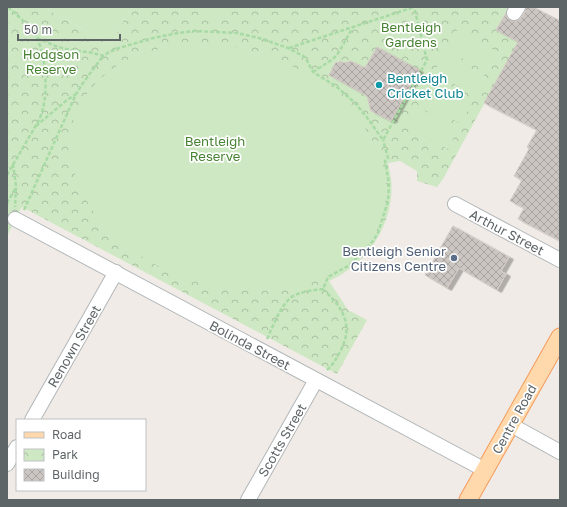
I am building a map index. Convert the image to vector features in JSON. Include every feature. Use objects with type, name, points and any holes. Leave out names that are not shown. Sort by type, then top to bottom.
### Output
[{"type":"main road","name":"Centre Road","points":[[468,500],[560,337]]},
{"type":"street","name":"Arthur Street","points":[[454,204],[560,260]]},
{"type":"street","name":"Bolinda Street","points":[[15,219],[485,470]]},
{"type":"street","name":"Renown Street","points":[[33,419],[116,272]]},
{"type":"street","name":"Scotts Street","points":[[248,500],[316,380]]},
{"type":"street","points":[[511,425],[560,452]]},
{"type":"street","points":[[7,464],[16,448]]},
{"type":"path","points":[[7,174],[42,113],[46,98],[46,81],[43,58],[37,38],[20,18],[8,7]]},
{"type":"path","points":[[288,48],[414,7],[427,60],[383,140]]},
{"type":"path","points":[[313,72],[333,59],[339,52],[353,27]]},
{"type":"path","points":[[15,219],[24,209],[76,94],[83,82],[103,56],[119,48],[153,38],[195,31],[237,33],[260,38],[288,48],[305,57],[313,72],[337,87],[355,102],[383,140],[388,158],[385,161],[389,184],[388,201],[378,233],[363,252],[348,266],[328,278],[323,289]]},
{"type":"path","points":[[37,38],[56,46],[93,52],[103,56]]},
{"type":"path","points":[[33,129],[76,94]]},
{"type":"path","points":[[13,164],[16,186],[15,219]]},
{"type":"path","points":[[7,204],[16,186]]},
{"type":"path","points":[[267,338],[280,312],[291,298],[296,295],[323,289]]},
{"type":"path","points":[[323,289],[340,308],[346,318],[347,328],[347,336],[344,345],[333,365],[327,370]]},
{"type":"green space","name":"Bentleigh Reserve","points":[[7,7],[43,7],[111,44],[131,7],[509,7],[496,30],[518,42],[443,179],[437,187],[417,181],[417,171],[400,161],[388,163],[391,178],[390,205],[381,231],[366,254],[356,264],[329,281],[348,310],[367,320],[337,374],[22,207],[7,237]]},
{"type":"green space","points":[[43,7],[131,7],[111,44]]},
{"type":"green space","points":[[195,7],[224,7],[218,19]]},
{"type":"green space","points":[[457,30],[499,53],[489,73],[447,50]]},
{"type":"green space","points":[[187,45],[218,45],[240,48],[287,64],[322,84],[353,112],[365,128],[378,151],[384,167],[386,178],[385,203],[378,228],[363,250],[354,259],[331,274],[305,284],[277,290],[248,291],[219,287],[191,280],[164,269],[139,255],[102,223],[87,201],[74,172],[70,141],[72,126],[77,112],[84,98],[93,86],[117,66],[144,53],[158,49]]},
{"type":"green space","points":[[444,54],[487,77],[476,96],[434,73]]},
{"type":"green space","points":[[429,81],[471,104],[461,124],[418,101]]},
{"type":"green space","points":[[416,106],[458,129],[448,149],[405,126]]},
{"type":"building","points":[[526,7],[533,7],[560,21],[560,241],[518,219],[524,208],[510,201],[522,180],[514,176],[529,149],[527,147],[537,130],[484,103],[518,42],[496,30],[506,13],[509,20],[517,21],[525,12]]},
{"type":"building","name":"Bentleigh Cricket Club","points":[[377,47],[419,70],[391,121],[371,111],[367,96],[329,75],[336,62],[338,63],[340,61],[344,63],[351,61],[365,68]]},
{"type":"building","name":"Bentleigh Senior Citizens Centre","points":[[453,226],[509,257],[501,271],[506,274],[497,290],[459,268],[447,288],[425,275]]},
{"type":"place","name":"Bentleigh Cricket Club","points":[[379,85]]},
{"type":"place","name":"Bentleigh Senior Citizens Centre","points":[[454,258]]},
{"type":"park label","name":"Bentleigh Gardens","points":[[411,34]]},
{"type":"park label","name":"Hodgson Reserve","points":[[51,62]]}]
